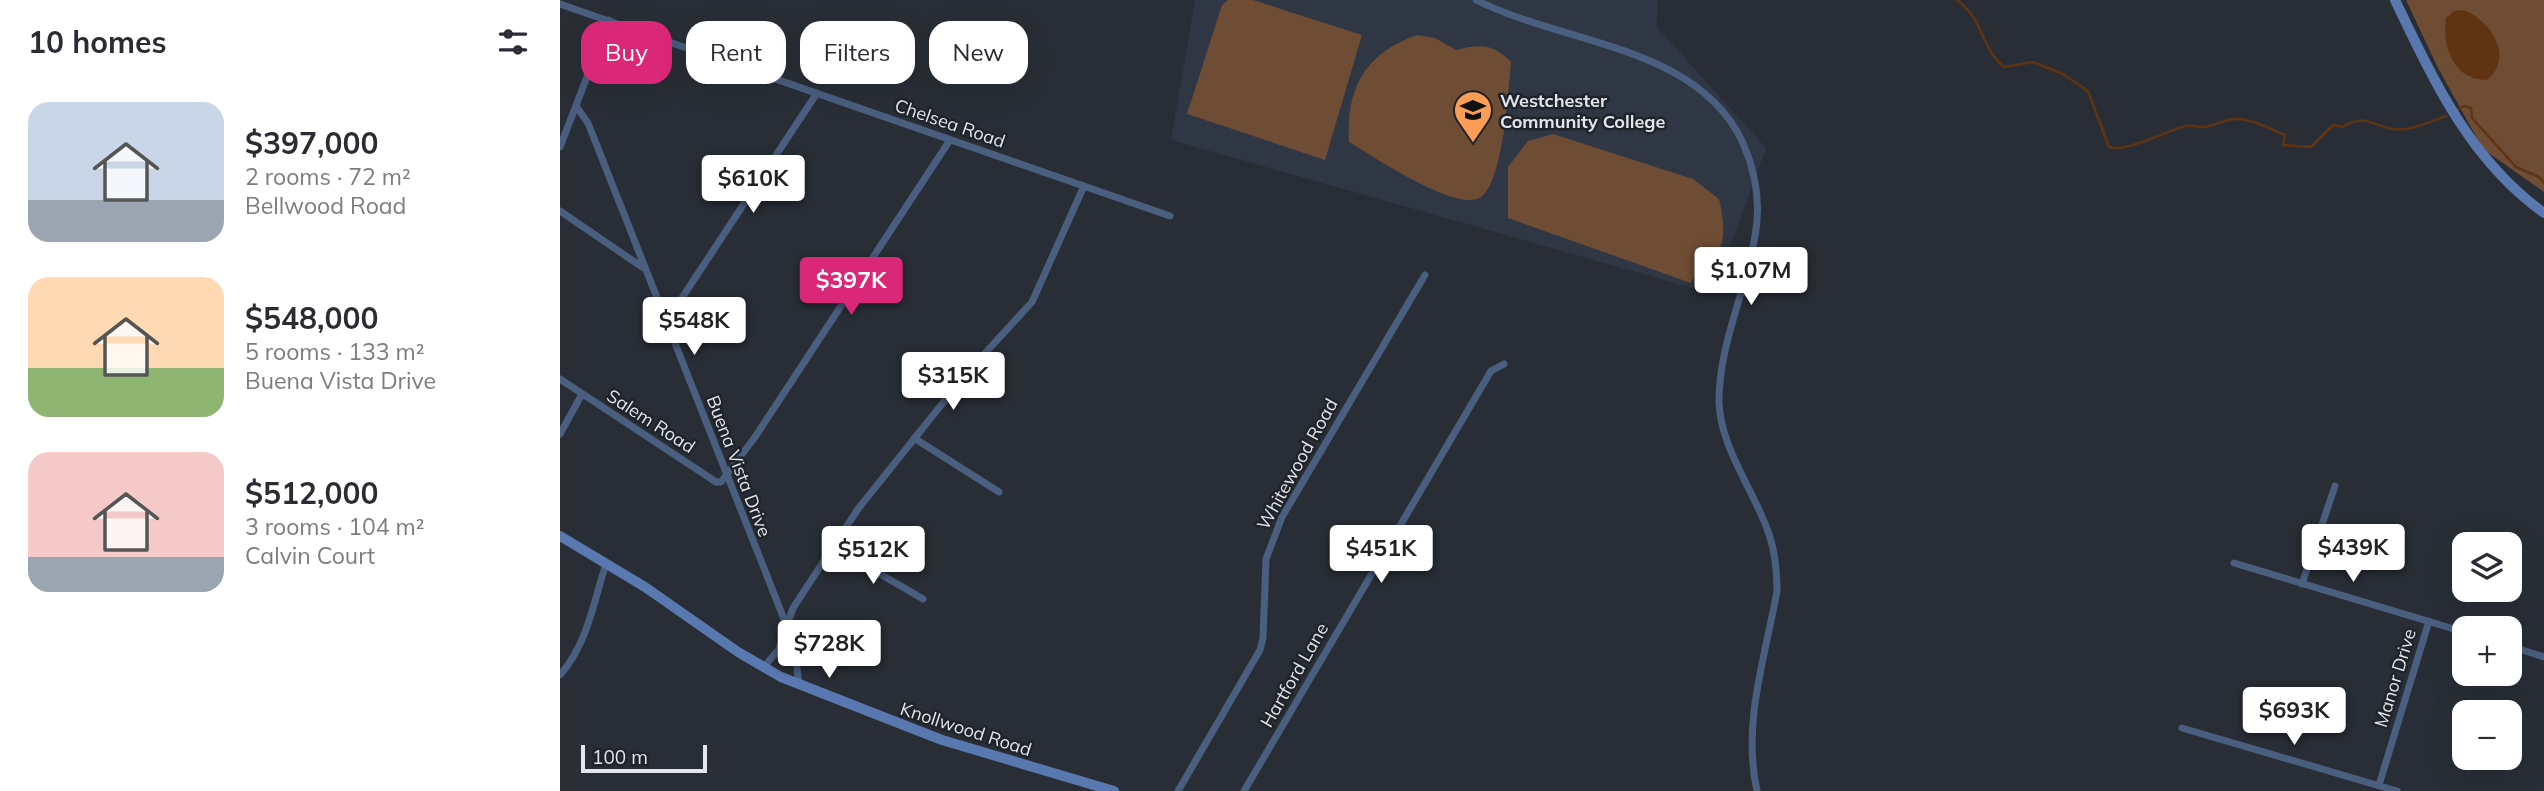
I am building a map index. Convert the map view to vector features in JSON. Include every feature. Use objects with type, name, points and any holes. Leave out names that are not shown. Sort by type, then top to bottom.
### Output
[{"type":"main road","points":[[2395,0],[2465,134],[2502,179],[2544,213]]},
{"type":"main road","name":"Knollwood Road","points":[[560,537],[676,607],[763,668],[799,685],[942,740],[1114,791]]},
{"type":"street","points":[[1476,0],[1669,68],[1713,99],[1733,124],[1749,156],[1757,186],[1755,236],[1723,360],[1719,405],[1732,452],[1770,536],[1777,574],[1775,600],[1751,724],[1751,755],[1756,791]]},
{"type":"street","name":"Chelsea Road","points":[[560,4],[1170,216]]},
{"type":"street","points":[[560,147],[609,20]]},
{"type":"street","points":[[666,322],[817,93]]},
{"type":"street","name":"Buena Vista Drive","points":[[576,106],[588,123],[643,268],[786,624],[796,660],[799,685]]},
{"type":"street","points":[[727,478],[950,140]]},
{"type":"street","points":[[763,668],[779,649],[786,624],[858,509],[966,374],[1032,302],[1084,186]]},
{"type":"street","points":[[560,211],[643,268]]},
{"type":"street","name":"Whitewood Road","points":[[1178,791],[1260,650],[1263,638],[1266,559],[1282,517],[1425,275]]},
{"type":"street","name":"Hartford Lane","points":[[1244,791],[1491,371],[1504,364]]},
{"type":"street","name":"Salem Road","points":[[560,379],[716,482],[727,478]]},
{"type":"street","points":[[560,434],[582,394]]},
{"type":"street","points":[[914,439],[999,492]]},
{"type":"street","points":[[2302,584],[2335,486]]},
{"type":"street","points":[[834,547],[923,599]]},
{"type":"street","points":[[2234,563],[2452,628]]},
{"type":"street","points":[[560,675],[583,642],[607,564]]},
{"type":"street","name":"Manor Drive","points":[[2379,785],[2430,621]]},
{"type":"street","points":[[2522,650],[2544,657]]},
{"type":"street","points":[[2182,728],[2397,791]]},
{"type":"shaded area","name":"Westchester Community College","points":[[1195,0],[1658,0],[1657,27],[1766,148],[1713,294],[1171,140]]},
{"type":"shaded area","points":[[1228,0],[1253,0],[1362,35],[1325,160],[1187,114],[1222,5]]},
{"type":"shaded area","points":[[2406,0],[2544,0],[2544,192],[2483,149],[2437,66]]},
{"type":"shaded area","points":[[2464,10],[2482,22],[2496,40],[2499,61],[2487,80],[2475,79],[2458,68],[2448,50],[2446,18],[2454,11]]},
{"type":"shaded area","points":[[1417,35],[1435,38],[1456,50],[1479,46],[1492,48],[1511,62],[1500,154],[1489,188],[1481,197],[1470,200],[1435,190],[1394,170],[1349,142],[1351,105],[1362,75],[1384,52]]},
{"type":"shaded area","points":[[1553,134],[1693,179],[1719,199],[1723,234],[1717,254],[1691,283],[1508,218],[1508,167],[1528,141]]},
{"type":"waterway","points":[[1957,0],[1973,17],[1990,51],[2004,67],[2033,62],[2063,74],[2088,91],[2109,147],[2126,147],[2186,126],[2206,127],[2235,119],[2257,123],[2285,135],[2283,145],[2311,147],[2333,125],[2342,127],[2363,120],[2400,130],[2446,116]]},
{"type":"waterway","points":[[2457,110],[2464,106],[2471,108],[2472,118],[2516,167],[2539,177],[2544,183]]},
{"type":"place","name":"Westchester Community College","points":[[1473,144]]}]
